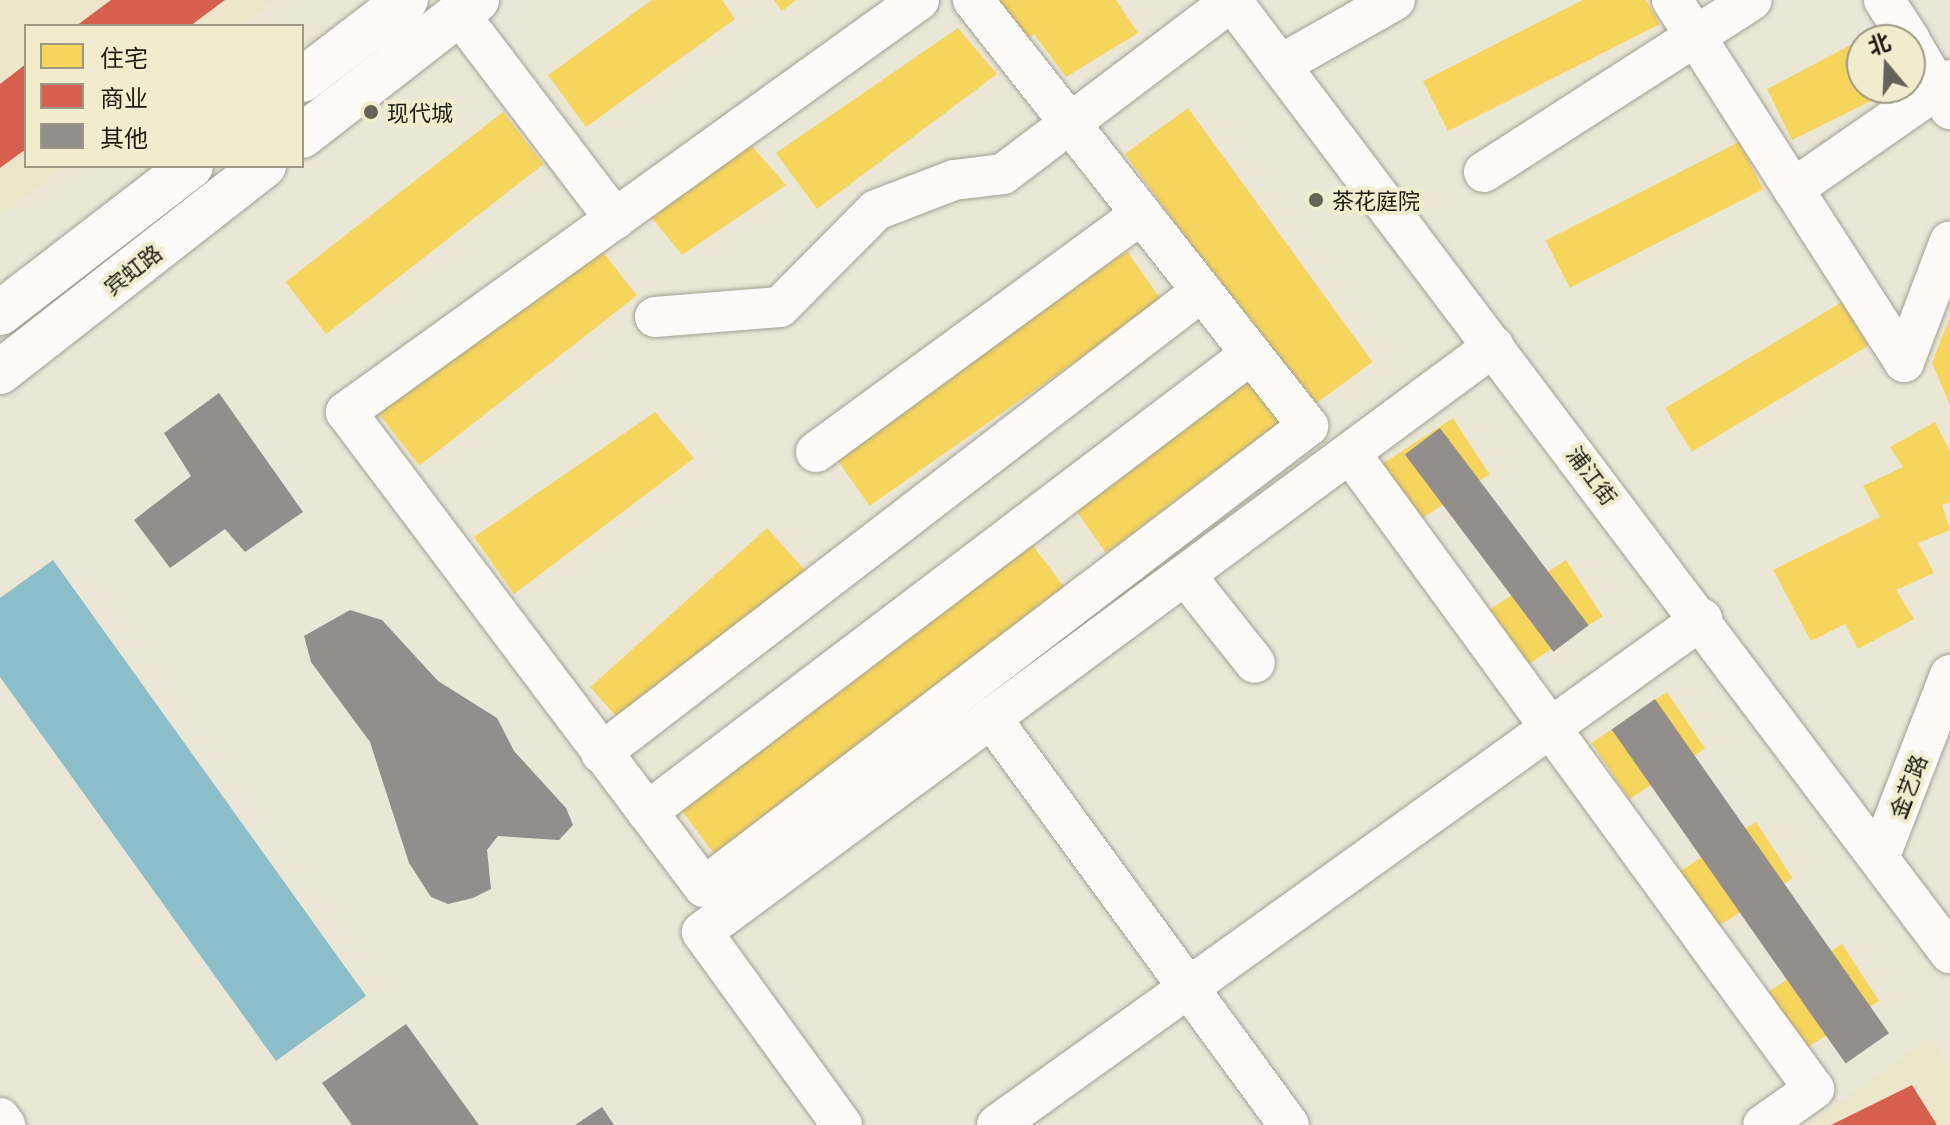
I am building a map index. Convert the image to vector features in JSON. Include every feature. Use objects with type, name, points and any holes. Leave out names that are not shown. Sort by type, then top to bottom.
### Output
[{"type":"main road","points":[[304,78],[406,0]]},
{"type":"main road","points":[[304,134],[468,7]]},
{"type":"main road","name":"宾虹路","points":[[0,313],[188,168]]},
{"type":"main road","name":"宾虹路","points":[[0,372],[261,168]]},
{"type":"street","points":[[919,0],[346,412],[704,887],[1308,426],[973,0]]},
{"type":"street","points":[[1280,65],[1395,0]]},
{"type":"street","points":[[1672,0],[1904,362],[1950,241]]},
{"type":"street","points":[[1484,172],[1752,0]]},
{"type":"street","points":[[1884,0],[1900,24]]},
{"type":"street","points":[[655,317],[780,307],[876,210],[954,180],[1003,174],[1072,127],[1231,1]]},
{"type":"street","name":"浦江街","points":[[1231,1],[1881,853],[1950,953]]},
{"type":"street","points":[[468,7],[615,219]]},
{"type":"street","points":[[1793,189],[1946,92],[1926,63]]},
{"type":"street","points":[[816,452],[1141,214]]},
{"type":"street","points":[[601,753],[1202,291]]},
{"type":"street","points":[[842,1125],[702,932],[1494,346]]},
{"type":"street","points":[[647,812],[1251,354]]},
{"type":"street","points":[[1350,453],[1554,725],[1814,1089],[1763,1125]]},
{"type":"street","points":[[1185,575],[1255,663]]},
{"type":"street","points":[[997,1125],[1702,619]]},
{"type":"street","name":"金艺路","points":[[1881,853],[1942,720],[1950,675]]},
{"type":"street","points":[[991,718],[1289,1125]]},
{"type":"street","points":[[0,1118],[5,1125]]},
{"type":"shaded area","points":[[0,0],[275,0],[245,24],[24,24],[24,168],[62,168],[0,217]]},
{"type":"shaded area","points":[[1930,1037],[1950,1067],[1950,1125],[1808,1125]]},
{"type":"water","points":[[53,560],[366,996],[276,1061],[0,677],[0,598]]},
{"type":"building: 住宅","points":[[652,0],[722,0],[735,19],[586,127],[548,75]]},
{"type":"building: 住宅","points":[[774,0],[796,0],[782,11]]},
{"type":"building: 住宅","points":[[995,0],[1116,0],[1138,33],[1066,77],[1034,34],[1024,41]]},
{"type":"building: 住宅","points":[[1583,0],[1646,0],[1660,24],[1448,131],[1423,81]]},
{"type":"building: 住宅","points":[[958,28],[997,74],[817,209],[776,153]]},
{"type":"building: 住宅","points":[[1846,47],[1846,104],[1865,104],[1792,140],[1767,89]]},
{"type":"building: 住宅","points":[[1188,108],[1373,362],[1309,408],[1125,154]]},
{"type":"building: 住宅","points":[[503,112],[544,164],[326,334],[286,282]]},
{"type":"building: 住宅","points":[[746,139],[786,185],[682,255],[648,213]]},
{"type":"building: 住宅","points":[[1739,142],[1763,189],[1570,288],[1546,241]]},
{"type":"building: 住宅","points":[[595,242],[637,296],[419,466],[378,412]]},
{"type":"building: 住宅","points":[[1127,251],[1162,301],[870,506],[835,456]]},
{"type":"building: 住宅","points":[[1842,302],[1868,346],[1692,452],[1665,408]]},
{"type":"building: 住宅","points":[[1950,317],[1950,405],[1932,363]]},
{"type":"building: 住宅","points":[[1248,371],[1286,417],[1106,553],[1066,496]]},
{"type":"building: 住宅","points":[[655,412],[694,458],[514,594],[474,537]]},
{"type":"building: 住宅","points":[[1453,418],[1489,474],[1413,524],[1377,468]]},
{"type":"building: 住宅","points":[[1935,422],[1950,452],[1950,502],[1942,505],[1950,530],[1918,543],[1934,573],[1896,590],[1914,619],[1858,649],[1845,624],[1811,641],[1773,570],[1880,517],[1863,486],[1903,467],[1890,447]]},
{"type":"building: 住宅","points":[[767,528],[809,575],[632,734],[590,687]]},
{"type":"building: 住宅","points":[[1028,539],[1067,590],[715,855],[677,804]]},
{"type":"building: 住宅","points":[[1566,560],[1602,616],[1526,666],[1490,610]]},
{"type":"building: 住宅","points":[[1667,692],[1705,748],[1630,799],[1592,743]]},
{"type":"building: 住宅","points":[[1756,822],[1792,878],[1716,928],[1680,872]]},
{"type":"building: 住宅","points":[[1842,944],[1879,1001],[1803,1051],[1766,994]]},
{"type":"building: 商业","points":[[111,0],[225,0],[193,24],[79,24]]},
{"type":"building: 商业","points":[[24,66],[24,150],[0,168],[0,84]]},
{"type":"building: 商业","points":[[1912,1085],[1937,1125],[1831,1125]]},
{"type":"building: 其他","points":[[219,393],[303,512],[245,552],[225,529],[170,568],[134,520],[191,476],[164,433]]},
{"type":"building: 其他","points":[[1440,428],[1589,625],[1554,652],[1405,454]]},
{"type":"building: 其他","points":[[350,610],[382,620],[438,681],[497,718],[514,751],[566,808],[573,825],[559,840],[498,836],[487,850],[491,889],[473,898],[448,904],[431,897],[409,863],[370,742],[311,662],[304,636]]},
{"type":"building: 其他","points":[[1655,699],[1889,1033],[1846,1064],[1612,729]]},
{"type":"building: 其他","points":[[406,1024],[479,1125],[352,1125],[322,1083]]},
{"type":"building: 其他","points":[[602,1107],[614,1125],[575,1125]]},
{"type":"place","name":"现代城","points":[[371,112]]},
{"type":"place","name":"茶花庭院","points":[[1316,200]]}]
